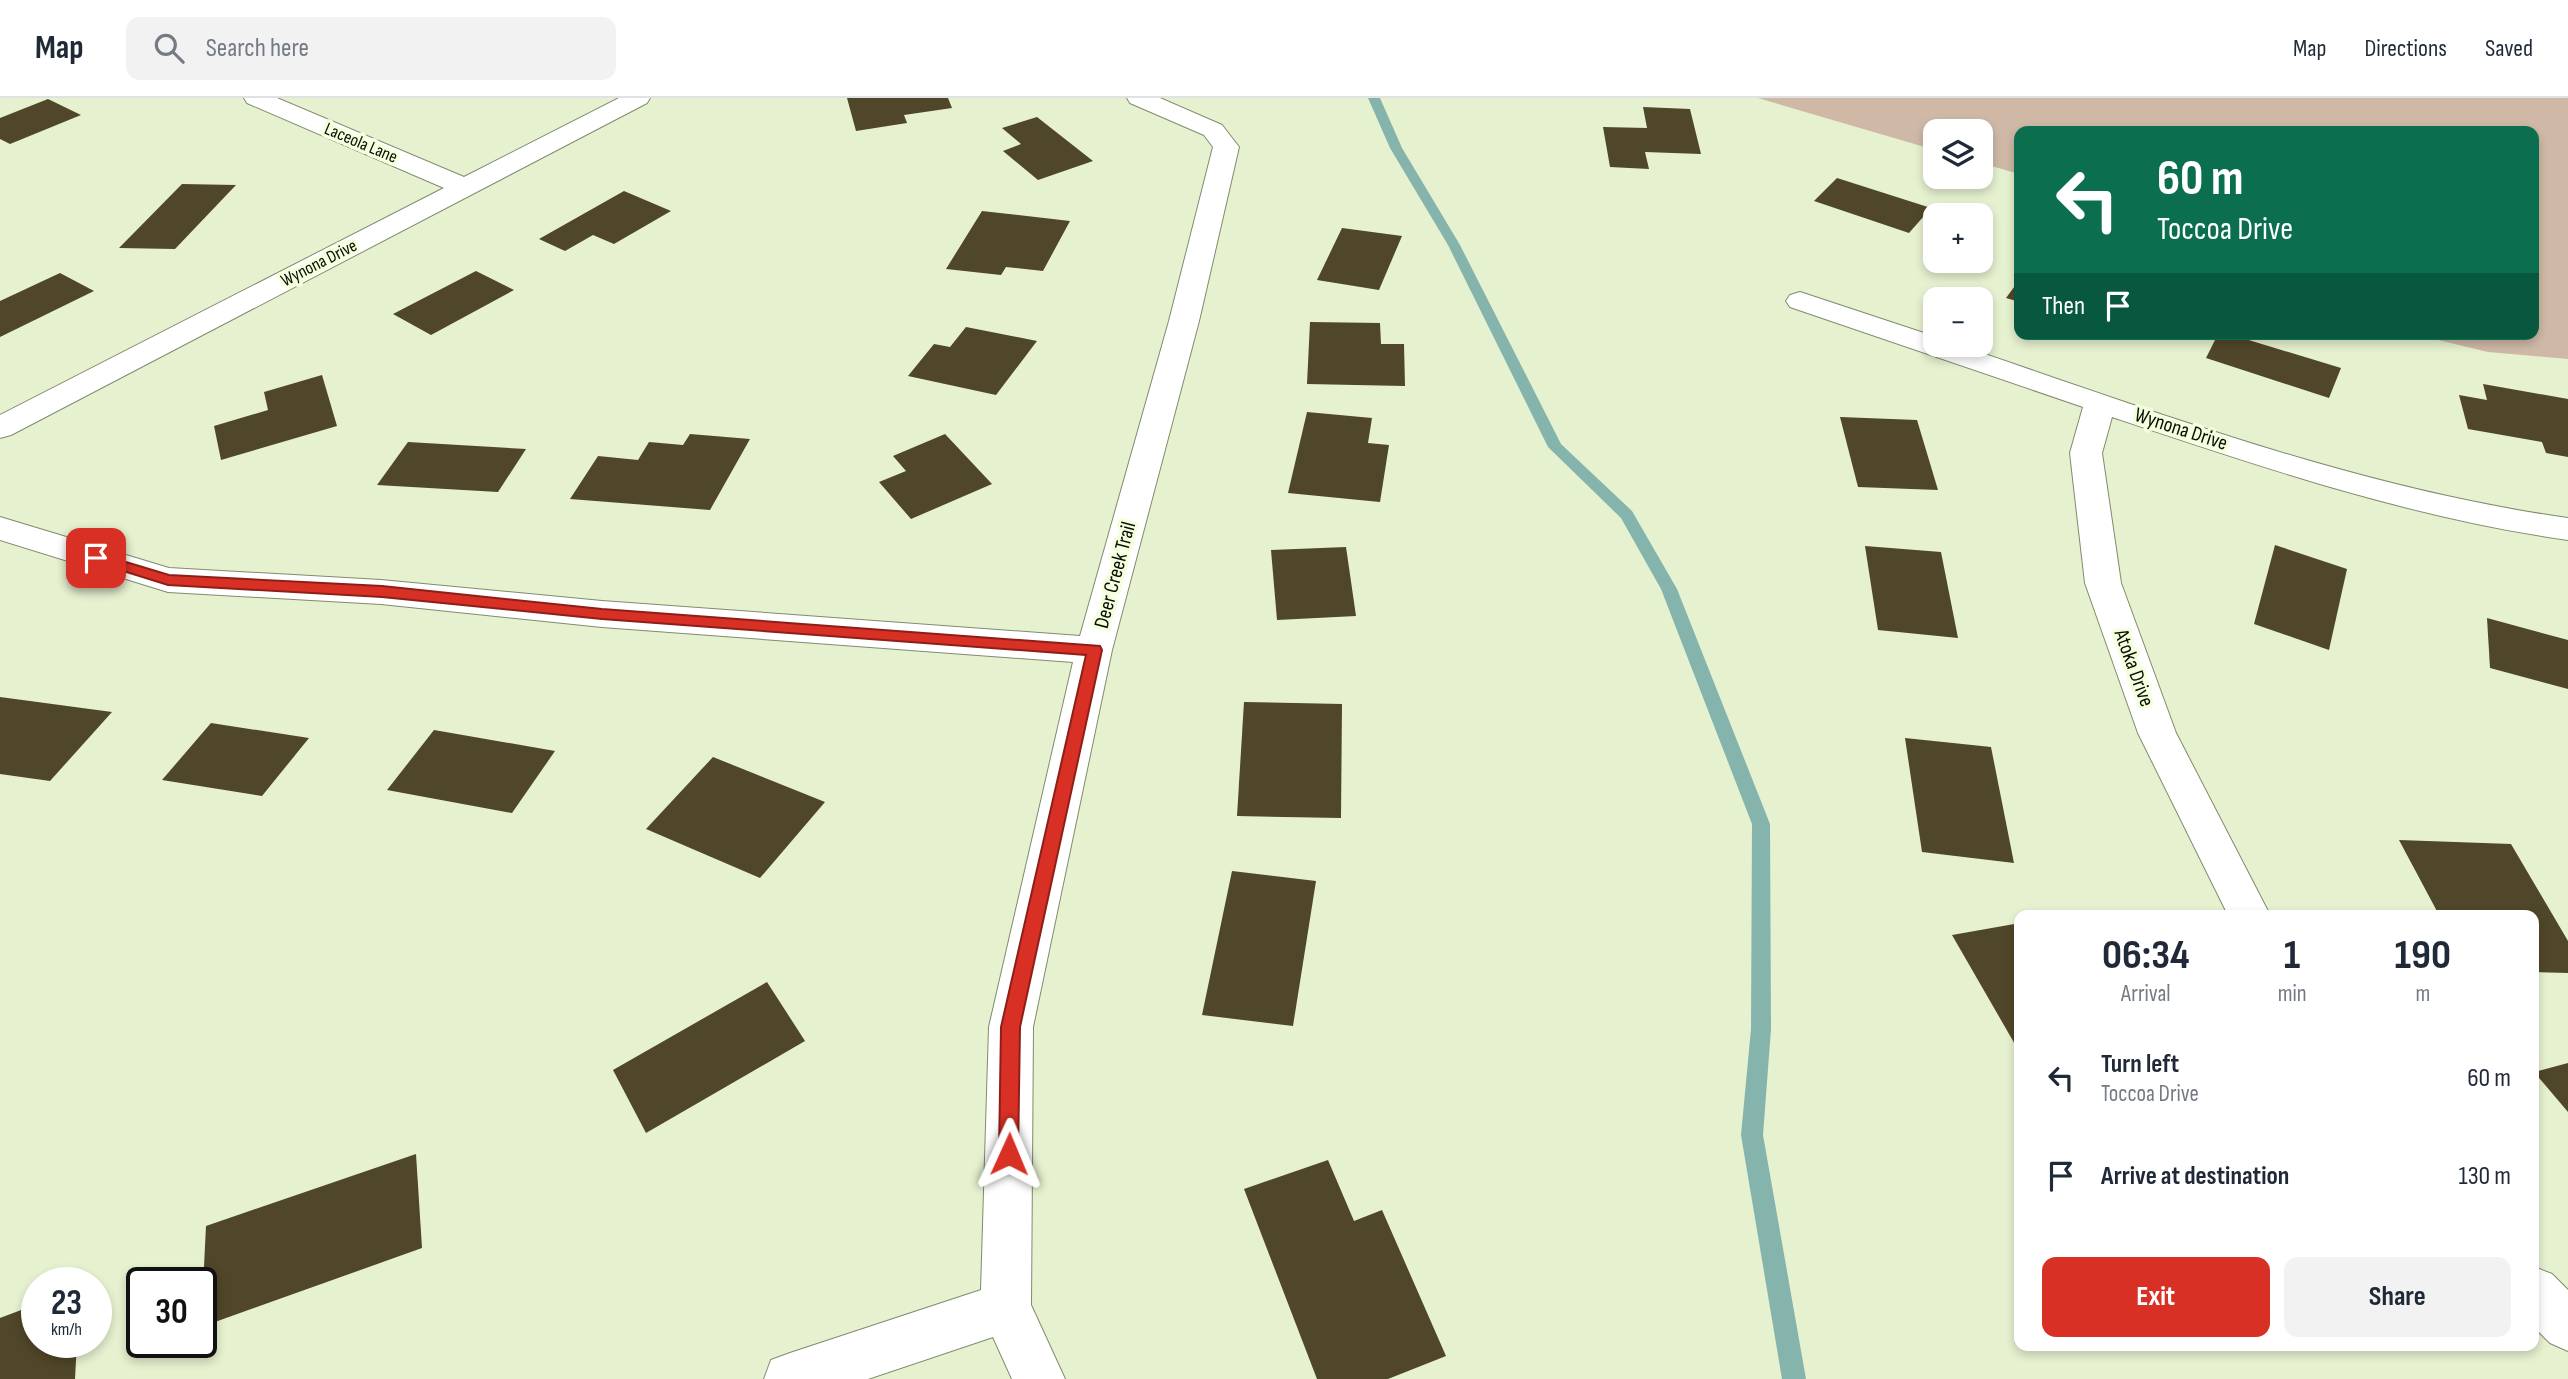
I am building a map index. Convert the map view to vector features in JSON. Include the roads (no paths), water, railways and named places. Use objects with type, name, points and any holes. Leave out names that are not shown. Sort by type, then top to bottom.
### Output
[{"type":"street","name":"Laceola Lane","points":[[256,98],[467,188]]},
{"type":"street","name":"Wynona Drive","points":[[0,428],[638,98]]},
{"type":"street","name":"Deer Creek Trail","points":[[1039,1379],[1006,1307],[1011,1027],[1094,650],[1208,226],[1226,147],[1213,130],[1139,98]]},
{"type":"street","name":"Wynona Drive","points":[[1800,301],[2100,403],[2377,492],[2516,523],[2568,529]]},
{"type":"street","name":"Atoka Drive","points":[[2100,403],[2086,453],[2103,583],[2157,733],[2246,910]]},
{"type":"street","points":[[0,528],[168,580],[382,592],[602,614],[1094,650]]},
{"type":"street","points":[[2539,1297],[2568,1325]]},
{"type":"street","points":[[790,1379],[1006,1307]]},
{"type":"waterway","points":[[1374,98],[1396,148],[1454,245],[1555,447],[1627,515],[1669,589],[1761,824],[1761,1029],[1752,1135],[1794,1379]]}]
